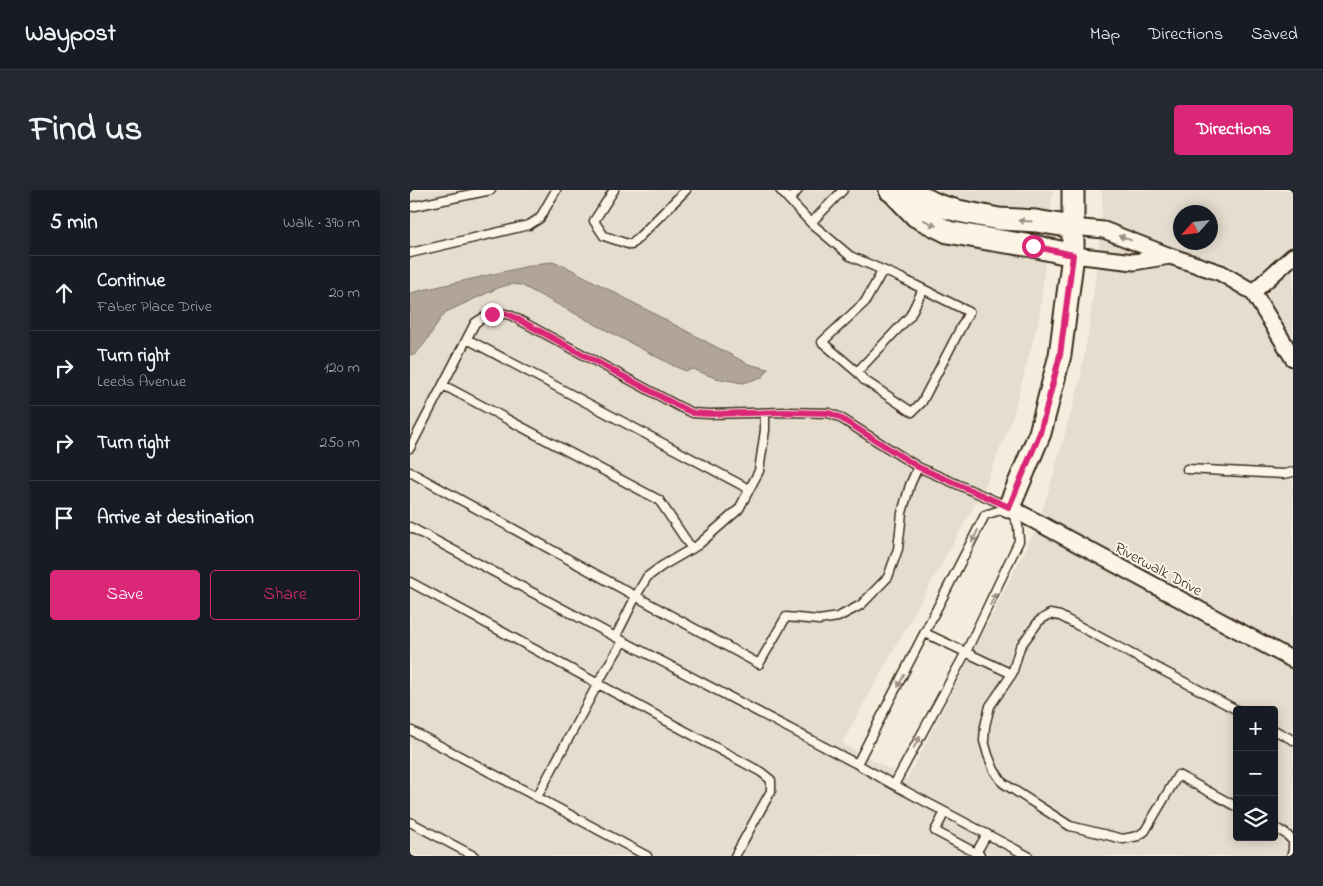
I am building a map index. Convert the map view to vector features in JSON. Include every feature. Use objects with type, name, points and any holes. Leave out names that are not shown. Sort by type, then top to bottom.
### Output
[{"type":"street","points":[[1009,507],[1040,433],[1060,355],[1073,255],[1073,190]]},
{"type":"street","points":[[892,191],[919,196],[937,205],[958,211],[999,219],[1036,221],[1073,228],[1104,230],[1170,256],[1221,272],[1253,292],[1293,358]]},
{"type":"street","points":[[892,191],[916,216],[948,232],[1033,246],[1073,255],[1134,262],[1170,256]]},
{"type":"street","points":[[1253,292],[1293,256]]},
{"type":"street","name":"Riverwalk Drive","points":[[1009,507],[1293,660]]},
{"type":"lane","points":[[410,207],[491,190]]},
{"type":"lane","points":[[410,253],[529,225],[540,218],[556,190]]},
{"type":"lane","points":[[614,190],[594,220],[604,236],[631,245],[686,190]]},
{"type":"lane","points":[[780,190],[811,223],[850,256],[883,270],[968,312],[922,402],[912,412],[864,380],[858,372],[822,342],[865,302],[883,270]]},
{"type":"lane","points":[[789,200],[798,190]]},
{"type":"lane","points":[[811,223],[843,190]]},
{"type":"lane","points":[[858,372],[910,316],[923,289]]},
{"type":"lane","points":[[410,448],[475,324],[482,318],[501,312],[510,315],[693,413],[829,413],[839,417],[918,467],[1009,507],[1018,525],[1019,541],[966,652],[894,785]]},
{"type":"lane","points":[[467,339],[749,489]]},
{"type":"lane","points":[[443,385],[659,500],[692,549]]},
{"type":"lane","points":[[616,636],[647,577],[662,566],[698,546],[739,509],[759,471],[765,430],[765,412]]},
{"type":"lane","points":[[410,472],[760,664],[786,617],[819,620],[838,617],[861,605],[888,577],[898,549],[902,513],[910,485],[918,467]]},
{"type":"lane","points":[[1187,469],[1284,474],[1293,472]]},
{"type":"lane","points":[[857,764],[985,515],[1009,507]]},
{"type":"lane","points":[[410,527],[1028,856]]},
{"type":"lane","points":[[410,582],[762,772],[771,780],[771,791],[734,856]]},
{"type":"lane","points":[[1233,708],[1060,616],[1050,614],[1039,621],[1020,647],[1012,674],[990,706],[985,726],[984,741],[994,770],[1003,782],[1070,826],[1124,839],[1138,836],[1145,831],[1178,775],[1233,805]]},
{"type":"lane","points":[[925,633],[1012,674]]},
{"type":"lane","points":[[537,797],[623,641]]},
{"type":"lane","points":[[410,730],[647,856]]},
{"type":"lane","points":[[1278,732],[1293,740]]},
{"type":"lane","points":[[945,812],[935,831],[979,855],[987,834]]},
{"type":"lane","points":[[410,822],[474,856]]},
{"type":"lane","points":[[1278,829],[1293,841],[1291,856]]},
{"type":"shaded area","points":[[410,190],[1053,190],[1039,319],[1012,419],[985,486],[842,743],[907,779],[1036,529],[1048,493],[1079,384],[1089,328],[1102,214],[1102,190],[1293,190],[1293,856],[410,856]]},
{"type":"shaded area","points":[[552,262],[563,265],[748,364],[768,369],[763,377],[743,383],[715,378],[693,369],[686,371],[521,285],[511,284],[446,312],[419,350],[414,355],[410,355],[410,293]]},
{"type":"route","points":[[492,314],[501,312],[510,315],[693,413],[829,413],[839,417],[918,467],[1009,507],[1040,433],[1060,355],[1073,255],[1033,246]]}]
